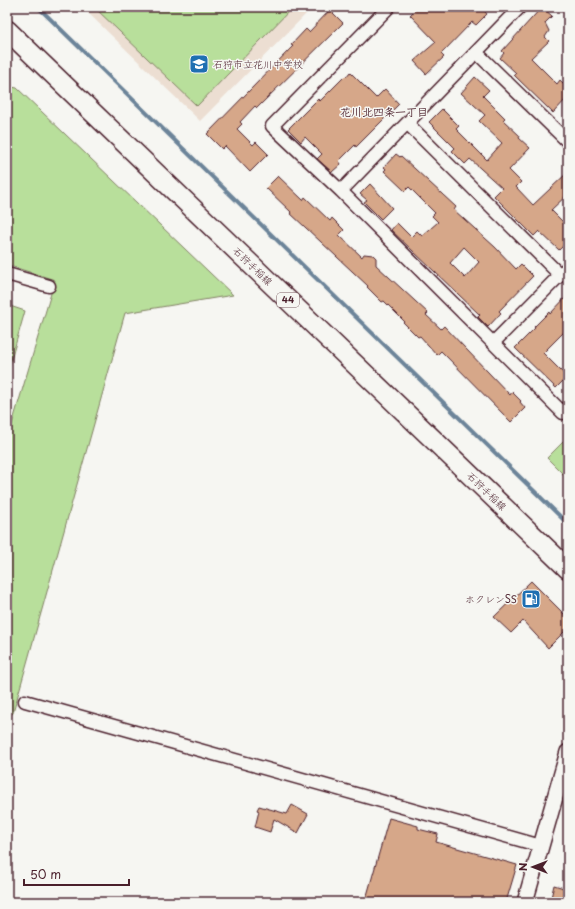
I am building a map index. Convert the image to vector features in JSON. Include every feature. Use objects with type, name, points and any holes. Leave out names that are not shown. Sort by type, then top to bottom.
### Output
[{"type":"main road","name":"石狩手稲線","points":[[7,30],[568,569]]},
{"type":"street","points":[[389,7],[272,126],[340,191],[562,413],[568,407]]},
{"type":"street","points":[[340,191],[520,7]]},
{"type":"street","points":[[476,52],[568,142]]},
{"type":"street","points":[[407,123],[564,271],[493,344]]},
{"type":"street","points":[[7,274],[49,286]]},
{"type":"street","points":[[26,701],[541,846]]},
{"type":"street","points":[[525,902],[568,752]]},
{"type":"shaded area","name":"石狩市立花川中学校","points":[[82,7],[313,7],[200,121]]},
{"type":"green space","name":"石狩市立花川中学校","points":[[94,7],[293,7],[197,106]]},
{"type":"green space","points":[[7,86],[17,88],[233,295],[125,313],[13,713],[7,718],[7,441],[55,280],[7,265]]},
{"type":"green space","points":[[7,305],[25,311],[7,374]]},
{"type":"green space","points":[[568,437],[568,479],[547,458]]},
{"type":"building","points":[[418,7],[481,7],[487,14],[476,25],[472,22],[441,54],[444,57],[426,74],[414,61],[436,42],[410,15]]},
{"type":"building","points":[[542,7],[552,16],[545,23],[549,31],[545,37],[549,41],[531,58],[557,84],[560,80],[568,88],[568,97],[553,113],[514,75],[516,73],[500,58],[504,53],[502,51]]},
{"type":"building","points":[[330,10],[343,23],[257,108],[255,106],[240,122],[242,124],[237,129],[253,145],[256,142],[268,154],[250,172],[225,146],[222,149],[207,134],[293,46],[291,45],[306,29],[309,32]]},
{"type":"building","points":[[350,72],[376,98],[385,89],[399,104],[356,147],[355,145],[339,161],[341,164],[332,172],[317,159],[322,154],[305,137],[301,142],[288,129],[318,99],[320,101]]},
{"type":"building","points":[[475,77],[489,90],[483,96],[505,118],[503,120],[530,148],[509,170],[521,182],[516,187],[533,205],[568,172],[568,194],[551,210],[568,227],[568,241],[559,250],[539,231],[534,236],[494,196],[502,188],[470,159],[465,164],[452,151],[455,148],[429,122],[442,109],[459,126],[456,129],[487,160],[502,143],[479,121],[485,115],[461,93]]},
{"type":"building","points":[[396,154],[400,157],[401,156],[456,207],[454,210],[495,247],[516,269],[521,264],[533,276],[499,311],[501,313],[488,327],[478,317],[480,315],[391,230],[397,223],[411,237],[417,231],[422,236],[438,222],[432,216],[435,213],[409,187],[405,191],[384,171],[386,169],[384,167]],"holes":[[[464,247],[479,262],[465,278],[450,263]]]},
{"type":"building","points":[[278,176],[303,200],[305,197],[330,221],[332,218],[344,230],[339,235],[362,257],[364,254],[373,255],[376,258],[376,265],[428,313],[426,315],[441,329],[444,326],[510,395],[512,392],[521,401],[520,402],[525,408],[511,422],[441,351],[437,355],[420,336],[418,337],[384,301],[382,302],[367,287],[368,286],[290,213],[291,212],[266,188]]},
{"type":"building","points":[[370,184],[392,208],[381,219],[364,202],[367,200],[360,194]]},
{"type":"building","points":[[568,295],[568,328],[543,353],[567,377],[556,388],[515,348],[549,312],[550,314]]},
{"type":"building","name":"ホクレンSS","points":[[531,581],[568,618],[568,628],[548,648],[523,621],[511,633],[494,617]]},
{"type":"building","points":[[292,805],[308,814],[298,833],[274,819],[270,832],[255,827],[259,811],[257,810],[259,806],[287,814]]},
{"type":"building","points":[[389,818],[418,826],[418,829],[438,834],[436,842],[517,865],[506,902],[375,902],[366,899]]},
{"type":"building","points":[[554,885],[567,889],[563,902],[550,902]]},
{"type":"waterway","points":[[38,7],[568,524]]},
{"type":"place","name":"石狩市立花川中学校","points":[[199,64]]},
{"type":"place","name":"ホクレンSS","points":[[531,599]]},
{"type":"district","name":"花川北四条一丁目","points":[[384,112]]}]
